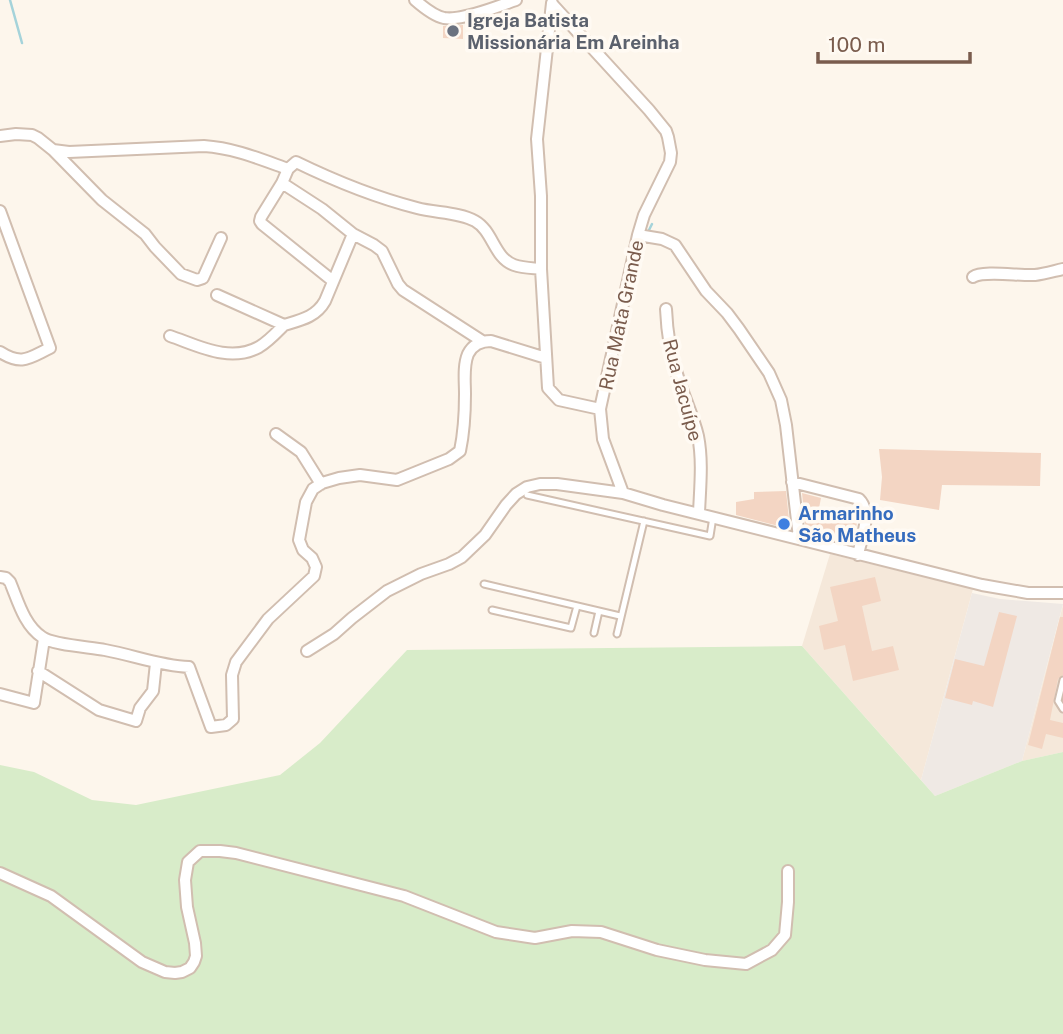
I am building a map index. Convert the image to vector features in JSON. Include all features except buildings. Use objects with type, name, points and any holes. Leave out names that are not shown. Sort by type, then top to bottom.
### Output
[{"type":"street","points":[[415,0],[442,18],[452,18],[516,0]]},
{"type":"street","points":[[552,2],[537,139],[548,388],[559,400],[600,409]]},
{"type":"street","name":"Rua Mata Grande","points":[[552,2],[666,131],[671,153],[670,162],[644,215],[638,235],[600,409],[603,439],[624,493]]},
{"type":"street","points":[[0,136],[16,134],[38,138],[102,200],[145,234],[181,274],[197,280],[203,278],[221,238]]},
{"type":"street","points":[[53,150],[97,152],[213,147],[239,152],[292,165],[421,210],[475,221],[485,230],[508,262],[541,269]]},
{"type":"street","points":[[292,165],[260,221],[333,281]]},
{"type":"street","points":[[282,183],[382,251],[403,290],[482,341]]},
{"type":"street","points":[[0,211],[50,348],[19,360],[0,352]]},
{"type":"street","points":[[170,335],[212,351],[229,354],[246,352],[261,346],[284,325],[311,316],[320,309],[354,234]]},
{"type":"street","points":[[638,235],[663,239],[675,245],[706,291],[740,329],[769,373],[782,400],[799,538]]},
{"type":"street","points":[[972,277],[982,273],[1037,275],[1063,269]]},
{"type":"street","points":[[217,295],[284,325]]},
{"type":"street","name":"Rua Jacuípe","points":[[666,309],[672,357],[698,439],[701,464],[699,513]]},
{"type":"street","points":[[0,577],[10,582],[28,623],[44,639],[107,650],[156,663],[189,667],[211,727],[226,725],[233,719],[232,675],[236,662],[268,619],[314,576],[316,567],[299,540],[306,502],[313,489],[339,478],[360,475],[397,480],[449,459],[460,450],[464,421],[465,368],[469,353],[482,341],[491,341],[546,358]]},
{"type":"street","points":[[276,434],[301,452],[321,484]]},
{"type":"street","points":[[792,482],[859,499],[866,515],[858,555]]},
{"type":"street","points":[[307,652],[387,592],[462,556],[485,535],[516,494],[527,487],[540,484],[624,493],[858,555],[1005,590],[1063,593]]},
{"type":"street","points":[[0,694],[34,704],[44,639]]},
{"type":"street","points":[[38,671],[99,710],[136,721],[153,691],[156,663]]},
{"type":"street","points":[[0,873],[51,896],[142,962],[165,972],[175,973],[190,968],[196,956],[185,880],[188,862],[200,851],[236,853],[404,897],[496,932],[535,938],[572,931],[601,932],[657,950],[705,960],[746,964],[772,950],[785,935],[788,871]]},
{"type":"lane","points":[[527,495],[709,536],[713,517]]},
{"type":"lane","points":[[617,634],[643,521]]},
{"type":"lane","points":[[484,584],[621,616]]},
{"type":"lane","points":[[492,610],[571,628],[577,606]]},
{"type":"lane","points":[[594,633],[599,611]]},
{"type":"lane","points":[[1063,680],[1058,701],[1063,709]]},
{"type":"shaded area","points":[[830,554],[973,589],[921,780],[802,646]]},
{"type":"shaded area","points":[[972,593],[1000,599],[1063,604],[1022,761],[935,796],[921,780]]},
{"type":"shaded area","points":[[1063,605],[1063,752],[1022,761]]},
{"type":"green space","points":[[802,646],[935,796],[1022,761],[1063,752],[1063,1034],[0,1034],[0,765],[34,772],[92,800],[136,805],[280,775],[320,743],[407,650]]},
{"type":"waterway","points":[[10,0],[22,43]]},
{"type":"waterway","points":[[649,230],[652,224]]},
{"type":"place","name":"Igreja Batista Missionária Em Areinha","points":[[453,31]]},
{"type":"place","name":"Armarinho São Matheus","points":[[784,524]]}]
